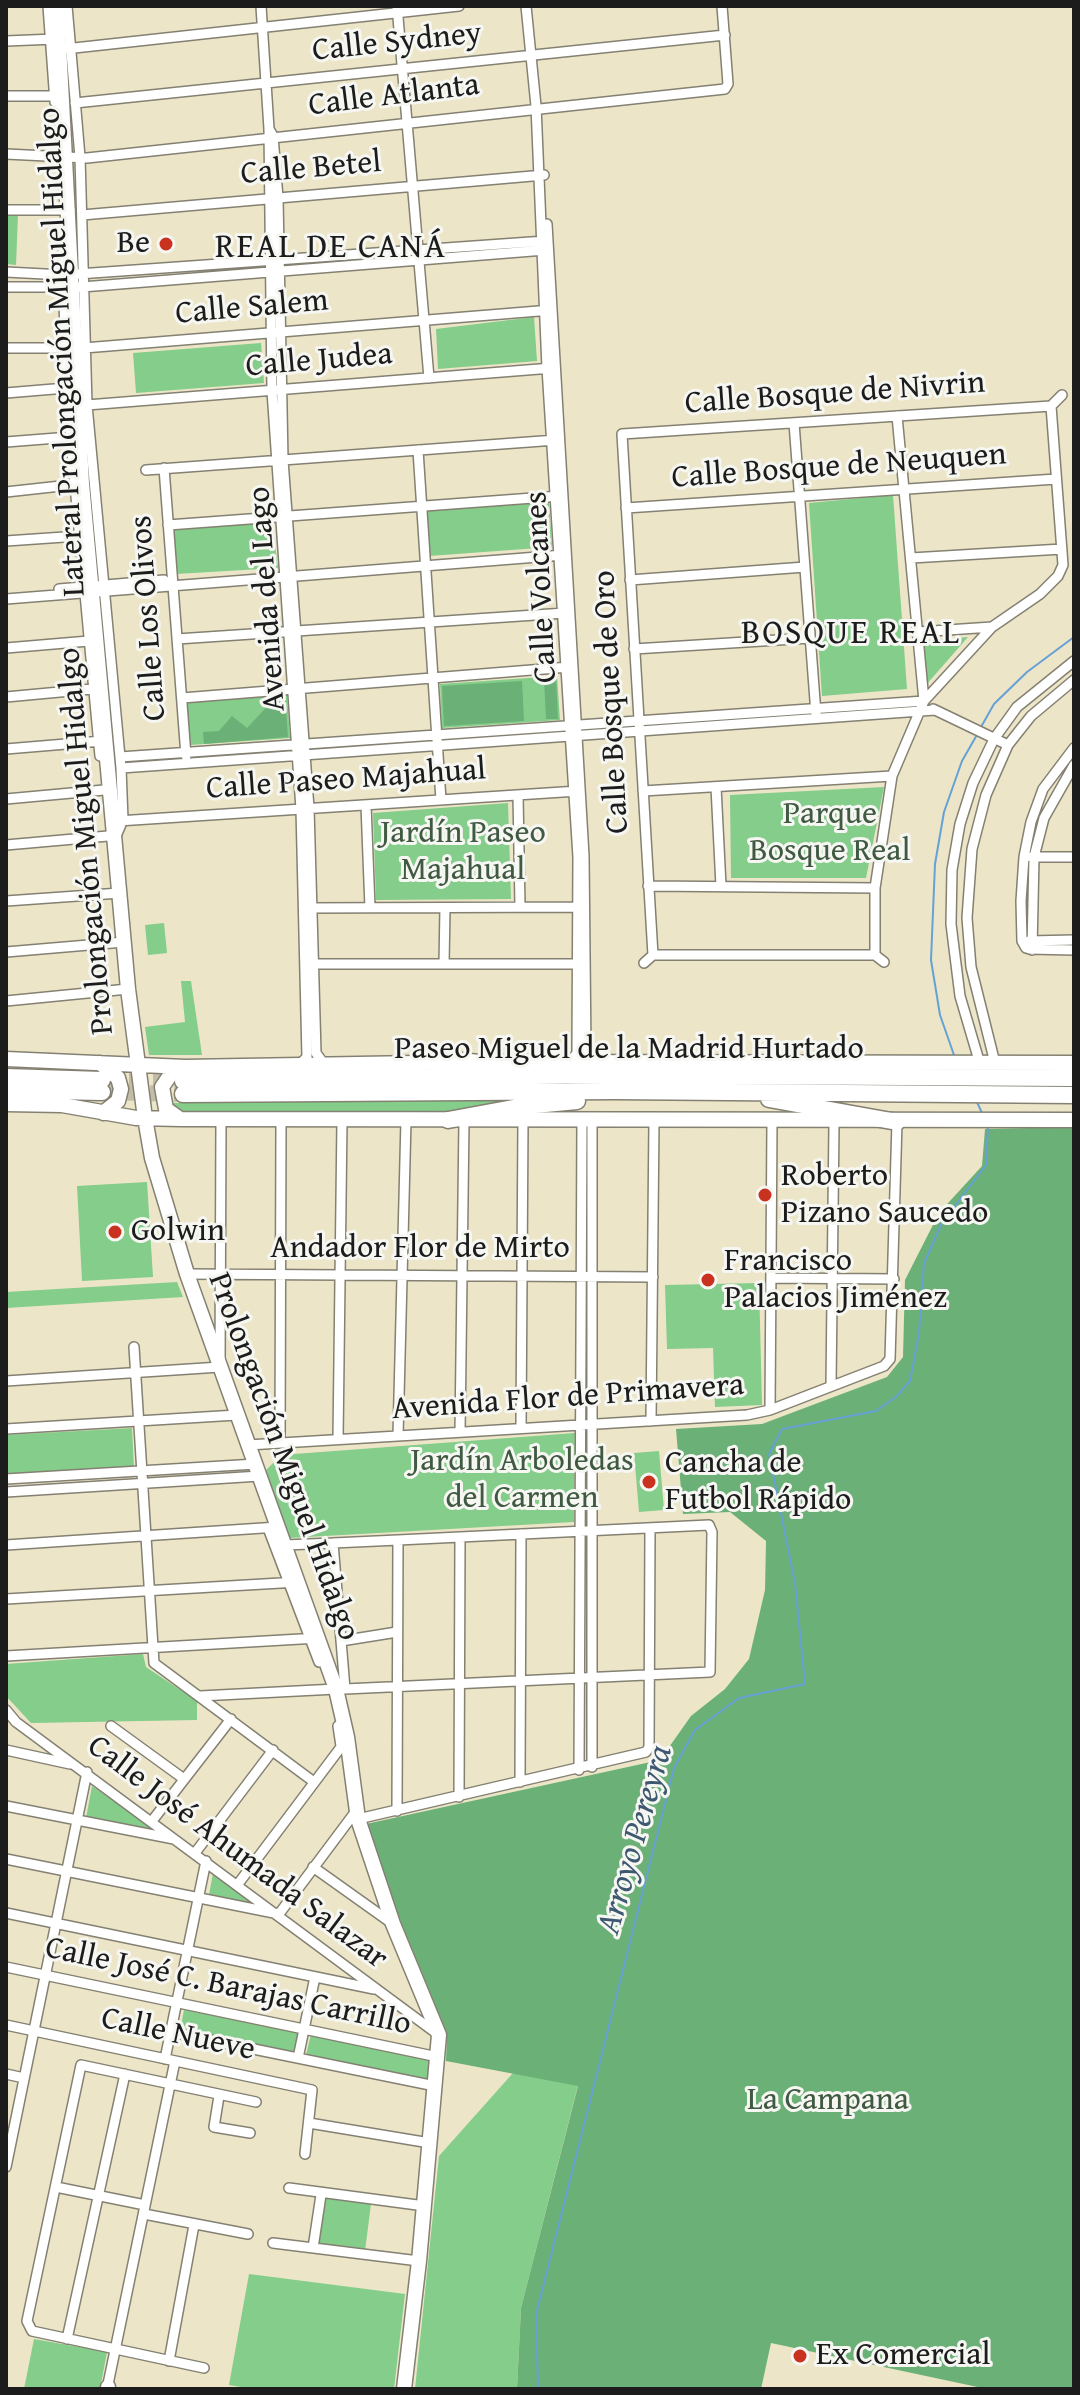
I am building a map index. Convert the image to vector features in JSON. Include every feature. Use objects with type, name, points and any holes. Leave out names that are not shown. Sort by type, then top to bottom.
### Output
[{"type":"highway","points":[[462,1061],[568,1069]]},
{"type":"highway","points":[[750,1078],[848,1064]]},
{"type":"highway","name":"Paseo Miguel de la Madrid Hurtado","points":[[184,1081],[568,1069],[750,1078],[954,1078],[979,1067],[1074,1078]]},
{"type":"highway","points":[[6,1077],[102,1086],[6,1090]]},
{"type":"highway","name":"Paseo Miguel de la Madrid Hurtado","points":[[184,1081],[614,1091],[1074,1095]]},
{"type":"highway","points":[[456,1120],[524,1106],[593,1099],[614,1091]]},
{"type":"highway","points":[[732,1091],[837,1114],[897,1122]]},
{"type":"main road","name":"Prolongación Miguel Hidalgo","points":[[57,6],[69,156],[78,484],[93,589],[108,741],[118,893],[136,1064],[152,1158],[187,1274],[258,1470],[273,1528],[285,1545],[293,1582],[337,1689],[357,1815],[393,1924],[439,2035],[425,2206],[404,2389]]},
{"type":"main road","points":[[6,1059],[136,1064],[184,1081]]},
{"type":"main road","points":[[181,1119],[166,1109],[162,1087],[166,1077],[184,1081],[300,1064],[462,1061]]},
{"type":"main road","points":[[98,1062],[118,1078],[121,1089],[118,1101],[103,1113]]},
{"type":"main road","points":[[568,1069],[594,1062],[944,1063],[979,1067],[1074,1063]]},
{"type":"main road","points":[[6,1104],[62,1105],[145,1118],[281,1121],[834,1123],[1074,1120]]},
{"type":"street","points":[[48,6],[60,44]]},
{"type":"street","points":[[60,44],[67,6]]},
{"type":"street","name":"Avenida del Lago","points":[[261,6],[273,199],[276,390],[305,808],[310,994],[316,1053],[324,1064]]},
{"type":"street","points":[[6,41],[60,44],[262,27],[398,9],[459,6]]},
{"type":"street","name":"Calle Volcanes","points":[[526,6],[542,176],[577,791],[582,998],[586,1053],[594,1062]]},
{"type":"street","points":[[722,6],[725,35]]},
{"type":"street","points":[[398,9],[429,378]]},
{"type":"street","name":"Calle Sydney","points":[[6,96],[65,98],[266,83],[725,35]]},
{"type":"street","name":"Calle Atlanta","points":[[6,154],[69,156],[409,121],[537,103],[727,87],[725,35]]},
{"type":"street","name":"Calle Betel","points":[[6,210],[71,212],[273,199],[542,176]]},
{"type":"street","points":[[6,287],[545,245]]},
{"type":"street","points":[[6,272],[73,281]]},
{"type":"street","name":"Calle Salem","points":[[6,348],[74,348],[548,310]]},
{"type":"street","name":"Lateral Prolongación Miguel Hidalgo","points":[[74,348],[66,388],[78,484],[79,536],[93,589]]},
{"type":"street","name":"Lateral Prolongación Miguel Hidalgo","points":[[74,348],[87,405],[93,589],[89,641],[92,689],[108,741],[120,762],[115,828]]},
{"type":"street","name":"Calle Judea","points":[[87,405],[551,368]]},
{"type":"street","points":[[6,393],[66,388]]},
{"type":"street","points":[[875,955],[875,888],[892,776],[922,706],[992,627],[1040,594],[1058,576],[1063,565],[1051,406],[1062,395]]},
{"type":"street","name":"Calle Bosque de Nivrin","points":[[617,431],[1051,406]]},
{"type":"street","points":[[897,416],[922,706]]},
{"type":"street","points":[[794,423],[816,713]]},
{"type":"street","name":"Calle Bosque de Oro","points":[[617,431],[626,508],[653,955]]},
{"type":"street","points":[[6,442],[70,437]]},
{"type":"street","points":[[146,470],[556,440]]},
{"type":"street","points":[[418,450],[441,800]]},
{"type":"street","name":"Calle Los Olivos","points":[[164,468],[186,758]]},
{"type":"street","name":"Calle Bosque de Neuquen","points":[[626,508],[1056,479]]},
{"type":"street","points":[[6,492],[78,484]]},
{"type":"street","points":[[168,525],[559,496]]},
{"type":"street","points":[[6,541],[79,536]]},
{"type":"street","points":[[911,558],[1062,549]]},
{"type":"street","points":[[6,596],[563,553]]},
{"type":"street","points":[[630,580],[805,567]]},
{"type":"street","points":[[177,639],[566,613]]},
{"type":"street","points":[[918,632],[992,627]]},
{"type":"street","points":[[634,649],[810,638]]},
{"type":"street","points":[[6,648],[89,641]]},
{"type":"street","points":[[979,1067],[955,969],[951,924],[955,855],[973,783],[993,738],[1017,707],[1074,661]]},
{"type":"street","points":[[182,698],[569,667]]},
{"type":"street","points":[[979,1067],[967,918],[972,849],[986,795],[1008,745],[1031,716],[1074,680]]},
{"type":"street","points":[[6,697],[92,689]]},
{"type":"street","points":[[120,762],[922,706],[1008,745]]},
{"type":"street","points":[[6,749],[108,741]]},
{"type":"street","name":"Lateral Prolongación Miguel Hidalgo","points":[[108,741],[104,790],[115,828]]},
{"type":"street","points":[[1019,956],[1028,945],[1029,857],[1043,789],[1074,748]]},
{"type":"street","points":[[1029,857],[1044,818],[1074,765]]},
{"type":"street","points":[[643,791],[892,776]]},
{"type":"street","points":[[716,787],[721,886]]},
{"type":"street","points":[[6,799],[104,790]]},
{"type":"street","name":"Calle Paseo Majahual","points":[[6,845],[115,828],[305,808],[577,791]]},
{"type":"street","points":[[518,795],[520,907]]},
{"type":"street","points":[[366,805],[370,908]]},
{"type":"street","points":[[1029,857],[1074,857]]},
{"type":"street","points":[[648,886],[875,888]]},
{"type":"street","points":[[6,901],[118,893]]},
{"type":"street","points":[[308,908],[581,907]]},
{"type":"street","points":[[444,964],[445,908]]},
{"type":"street","points":[[6,952],[123,939]]},
{"type":"street","points":[[1028,945],[1074,940]]},
{"type":"street","points":[[1028,945],[1074,950]]},
{"type":"street","points":[[644,963],[653,955],[875,955],[884,962]]},
{"type":"street","points":[[309,964],[581,964]]},
{"type":"street","points":[[955,969],[971,967]]},
{"type":"street","points":[[6,1001],[128,989]]},
{"type":"street","points":[[960,996],[975,992]]},
{"type":"street","name":"Avenida del Lago","points":[[300,1064],[307,1057],[310,994]]},
{"type":"street","name":"Calle Volcanes","points":[[568,1069],[577,1053],[582,998]]},
{"type":"street","points":[[6,1381],[220,1367],[221,1119]]},
{"type":"street","points":[[338,1439],[342,1120]]},
{"type":"street","points":[[398,1436],[406,1120]]},
{"type":"street","points":[[456,1120],[462,1276],[460,1432]]},
{"type":"street","points":[[521,1428],[523,1120]]},
{"type":"street","points":[[587,1120],[587,1277],[592,1424],[592,1767]]},
{"type":"street","points":[[651,1421],[654,1120]]},
{"type":"street","points":[[280,1443],[281,1121]]},
{"type":"street","points":[[770,1410],[772,1121]]},
{"type":"street","points":[[771,1278],[894,1279],[897,1122]]},
{"type":"street","points":[[831,1386],[834,1123]]},
{"type":"street","name":"Andador Flor de Mirto","points":[[187,1274],[653,1277]]},
{"type":"street","points":[[579,1770],[581,1425],[587,1277]]},
{"type":"street","name":"Avenida Flor de Primavera","points":[[248,1445],[651,1421],[770,1410],[884,1366],[890,1359],[894,1279]]},
{"type":"street","points":[[134,1347],[154,1663],[314,1782]]},
{"type":"street","points":[[6,1429],[237,1415]]},
{"type":"street","points":[[6,1479],[142,1470],[258,1470]]},
{"type":"street","points":[[6,1492],[143,1484],[258,1470]]},
{"type":"street","points":[[200,1696],[710,1672],[712,1532],[709,1525],[285,1545]]},
{"type":"street","points":[[6,1545],[273,1528],[293,1582],[6,1599]]},
{"type":"street","points":[[6,1859],[279,1914],[357,1815],[397,1811],[646,1752],[649,1747],[650,1528]]},
{"type":"street","points":[[520,1782],[521,1534]]},
{"type":"street","points":[[459,1797],[460,1537]]},
{"type":"street","points":[[397,1811],[398,1540]]},
{"type":"street","points":[[333,1543],[341,1641],[337,1689]]},
{"type":"street","points":[[341,1641],[397,1632]]},
{"type":"street","points":[[6,1656],[314,1638]]},
{"type":"street","name":"Calle José Ahumada Salazar","points":[[6,1710],[73,1764],[439,2035]]},
{"type":"street","points":[[152,1821],[231,1719]]},
{"type":"street","points":[[111,1726],[184,1779]]},
{"type":"street","points":[[238,1884],[344,1742]]},
{"type":"street","points":[[6,1750],[73,1764]]},
{"type":"street","points":[[195,1853],[273,1750]]},
{"type":"street","points":[[6,2167],[10,2124],[24,2078],[87,1772]]},
{"type":"street","points":[[6,1806],[178,1840]]},
{"type":"street","points":[[108,2388],[170,2085],[170,2032],[206,1861]]},
{"type":"street","points":[[313,1867],[393,1924]]},
{"type":"street","points":[[6,1913],[378,1990]]},
{"type":"street","name":"Calle José C. Barajas Carrillo","points":[[6,1967],[438,2057]]},
{"type":"street","points":[[298,2058],[315,1977]]},
{"type":"street","name":"Calle Nueve","points":[[6,2025],[312,2090],[309,2123]]},
{"type":"street","points":[[170,2032],[435,2086]]},
{"type":"street","points":[[204,2368],[67,2339],[28,2327],[81,2065],[256,2102]]},
{"type":"street","points":[[6,2074],[24,2078]]},
{"type":"street","points":[[67,2339],[125,2074]]},
{"type":"street","points":[[219,2096],[214,2127],[250,2133]]},
{"type":"street","points":[[305,2154],[309,2123],[430,2143]]},
{"type":"street","points":[[56,2187],[97,2195],[194,2225],[248,2234]]},
{"type":"street","points":[[289,2188],[321,2195],[425,2206]]},
{"type":"street","points":[[313,2248],[321,2195]]},
{"type":"street","points":[[169,2361],[194,2225]]},
{"type":"street","points":[[273,2243],[419,2261]]},
{"type":"green space","points":[[6,215],[18,215],[16,265],[6,264]]},
{"type":"green space","points":[[534,317],[537,361],[438,369],[436,329]]},
{"type":"green space","points":[[261,343],[264,383],[136,393],[133,353]]},
{"type":"green space","points":[[893,495],[907,689],[822,696],[809,503]]},
{"type":"green space","points":[[549,501],[552,547],[429,556],[427,510]]},
{"type":"green space","points":[[272,520],[278,568],[176,574],[173,530],[176,527]]},
{"type":"green space","points":[[968,637],[926,685],[922,641]]},
{"type":"green space","points":[[557,676],[560,720],[442,728],[440,684]]},
{"type":"green space","points":[[556,678],[558,719],[546,719],[544,679]]},
{"type":"green space","points":[[522,681],[524,721],[444,726],[442,686]]},
{"type":"green space","points":[[287,695],[290,738],[190,745],[187,702]]},
{"type":"green space","points":[[285,697],[288,737],[204,744],[203,732],[219,731],[232,716],[247,728],[275,698]]},
{"type":"green space","name":"Parque Bosque Real","points":[[884,787],[866,878],[731,878],[730,795]]},
{"type":"green space","name":"Jardín Paseo Majahual","points":[[508,803],[511,899],[376,900],[373,813]]},
{"type":"green space","points":[[164,923],[167,953],[148,955],[145,925]]},
{"type":"green space","points":[[181,981],[191,981],[202,1055],[149,1055],[145,1027],[185,1022]]},
{"type":"green space","points":[[559,1099],[453,1116],[182,1115],[170,1103]]},
{"type":"green space","name":"La Campana","points":[[1074,1127],[1074,2389],[987,2389],[771,2343],[761,2389],[517,2389],[521,2308],[578,2086],[446,2061],[447,2033],[401,1922],[366,1824],[660,1760],[691,1716],[725,1689],[749,1659],[765,1590],[766,1541],[730,1512],[683,1514],[676,1429],[762,1424],[887,1377],[903,1357],[905,1280],[939,1213],[982,1166],[985,1129]]},
{"type":"green space","name":"Golwin","points":[[147,1182],[153,1277],[82,1281],[77,1186]]},
{"type":"green space","points":[[177,1282],[183,1297],[6,1308],[6,1292]]},
{"type":"green space","points":[[759,1283],[762,1405],[715,1407],[713,1348],[667,1349],[665,1285]]},
{"type":"green space","points":[[132,1428],[134,1468],[6,1475],[6,1435]]},
{"type":"green space","name":"Jardín Arboledas del Carmen","points":[[575,1433],[574,1522],[289,1538],[266,1470],[281,1455]]},
{"type":"green space","name":"Cancha de Futbol Rápido","points":[[659,1451],[664,1510],[639,1512],[634,1453]]},
{"type":"green space","points":[[143,1654],[146,1667],[197,1701],[197,1720],[31,1723],[6,1696],[6,1664]]},
{"type":"green space","points":[[92,1786],[159,1833],[86,1818]]},
{"type":"green space","points":[[213,1873],[265,1908],[209,1895]]},
{"type":"green space","points":[[184,2010],[299,2032],[295,2053],[180,2031]]},
{"type":"green space","points":[[311,2034],[432,2060],[428,2081],[306,2055]]},
{"type":"green space","points":[[513,2073],[578,2085],[521,2308],[517,2389],[415,2389],[439,2156]]},
{"type":"green space","points":[[324,2198],[371,2204],[365,2251],[318,2245]]},
{"type":"green space","points":[[249,2274],[405,2294],[394,2389],[252,2389],[229,2385]]},
{"type":"green space","points":[[34,2339],[107,2352],[100,2389],[24,2389]]},
{"type":"waterway","name":"Arroyo Pereyra","points":[[981,727],[994,704],[1027,672],[1074,637]]},
{"type":"waterway","name":"Arroyo Pereyra","points":[[954,1055],[940,1015],[931,960],[935,864],[944,812],[962,761],[978,733]]},
{"type":"waterway","name":"Arroyo Pereyra","points":[[976,1100],[982,1113]]},
{"type":"waterway","name":"Arroyo Pereyra","points":[[538,2389],[536,2315],[674,1768],[695,1730],[739,1698],[805,1684],[795,1583],[769,1454],[782,1429],[876,1411],[897,1396],[910,1381],[919,1333],[924,1263],[942,1223],[986,1165],[988,1126]]},
{"type":"tunnel","points":[[105,1080],[178,1081]]},
{"type":"tunnel","points":[[102,1092],[183,1094]]},
{"type":"place","name":"Be","points":[[166,244]]},
{"type":"place","name":"Roberto Pizano Saucedo","points":[[765,1195]]},
{"type":"place","name":"Golwin","points":[[115,1232]]},
{"type":"place","name":"Francisco Palacios Jiménez","points":[[708,1280]]},
{"type":"place","name":"Cancha de Futbol Rápido","points":[[649,1482]]},
{"type":"place","name":"Ex Comercial","points":[[800,2356]]},
{"type":"district","name":"REAL DE CANÁ","points":[[331,248]]},
{"type":"district","name":"BOSQUE REAL","points":[[851,634]]}]
